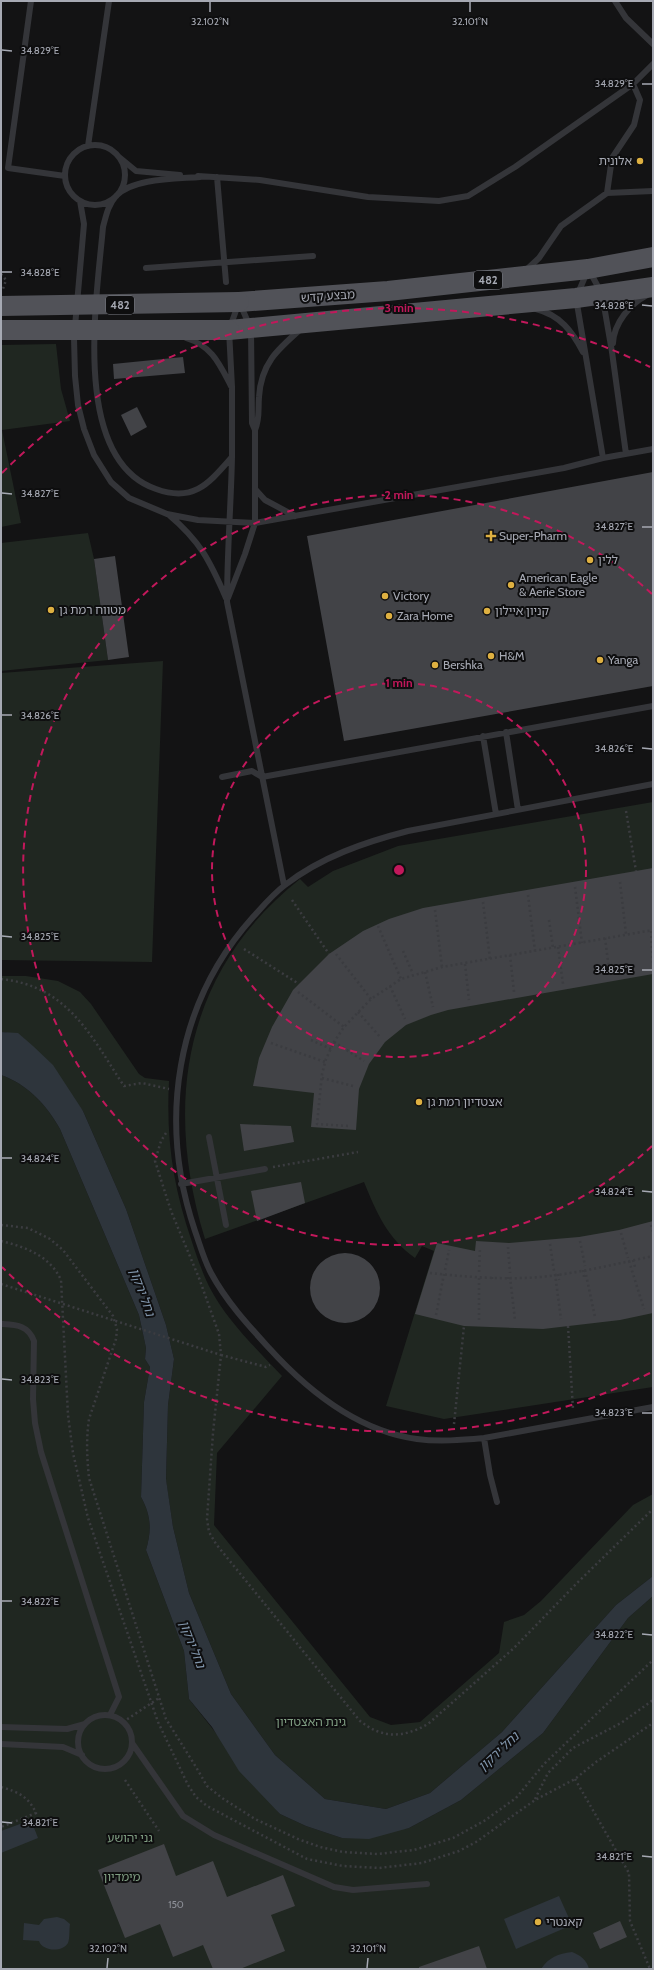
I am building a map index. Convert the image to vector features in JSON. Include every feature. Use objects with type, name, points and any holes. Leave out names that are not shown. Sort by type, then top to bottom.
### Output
[{"type":"main road","name":"מבצע קדש","points":[[1,306],[239,302],[388,291],[588,269],[653,257]]},
{"type":"main road","name":"מבצע קדש","points":[[1,330],[163,331],[251,329],[576,298],[653,287]]},
{"type":"lane","points":[[31,1],[8,168],[65,176]]},
{"type":"lane","points":[[88,146],[109,1]]},
{"type":"lane","points":[[615,1],[626,18],[653,44]]},
{"type":"lane","points":[[200,176],[152,181],[133,186],[117,195],[109,202],[100,205],[90,205],[80,201],[69,190],[65,176],[66,168],[74,154],[88,146],[105,147],[136,170],[152,174],[200,176],[260,180],[368,197],[439,201],[468,196],[515,167],[633,84],[653,64]]},
{"type":"lane","points":[[607,193],[612,158],[634,125],[640,100],[633,84]]},
{"type":"lane","points":[[119,157],[123,167],[124,177],[122,187],[107,210],[103,227],[94,339],[94,375],[97,401],[103,423],[112,446],[126,469],[140,482],[170,494],[186,494],[199,490],[211,481],[232,457]]},
{"type":"lane","points":[[217,177],[226,282]]},
{"type":"lane","points":[[518,277],[539,258],[561,226],[607,193],[653,191]]},
{"type":"lane","points":[[80,201],[84,224],[74,338],[75,376],[78,405],[84,429],[94,455],[111,482],[129,498],[167,514],[198,520],[255,523],[564,468],[603,458],[653,449]]},
{"type":"lane","points":[[146,268],[313,256]]},
{"type":"lane","points":[[588,269],[602,294],[612,352],[626,454]]},
{"type":"lane","points":[[588,269],[576,298],[603,458]]},
{"type":"lane","points":[[612,352],[613,337],[629,308],[653,292]]},
{"type":"lane","points":[[227,602],[227,565],[231,522],[232,457],[232,387],[229,330],[239,302]]},
{"type":"lane","points":[[227,602],[246,554],[255,523],[255,430],[259,422],[251,329],[239,302]]},
{"type":"lane","points":[[511,304],[541,310],[554,316],[565,324],[575,336],[586,358]]},
{"type":"lane","points":[[256,397],[271,358],[308,324]]},
{"type":"lane","points":[[163,331],[192,340],[204,346],[213,354],[232,387]]},
{"type":"lane","points":[[255,489],[265,500],[295,516]]},
{"type":"lane","points":[[167,514],[186,530],[202,549],[211,563],[227,602],[284,885]]},
{"type":"lane","points":[[222,777],[252,771],[262,777],[653,706]]},
{"type":"lane","points":[[506,732],[518,810]]},
{"type":"lane","points":[[483,736],[496,814]]},
{"type":"lane","points":[[653,784],[375,839],[350,848],[322,862],[284,885],[267,901],[233,941],[204,992],[193,1016],[184,1049],[177,1090],[176,1118],[176,1139],[182,1184],[190,1215],[210,1272],[227,1299],[280,1360],[311,1389],[336,1407],[365,1423],[389,1433],[417,1439],[458,1441],[484,1438],[653,1407]]},
{"type":"lane","points":[[209,1137],[226,1225]]},
{"type":"lane","points":[[182,1184],[265,1169]]},
{"type":"lane","points":[[1,1324],[21,1326],[31,1333],[34,1341],[33,1398],[40,1446],[119,1697],[110,1715]]},
{"type":"lane","points":[[484,1438],[490,1475],[497,1502]]},
{"type":"lane","points":[[132,1743],[126,1758],[113,1767],[97,1768],[89,1764],[82,1755],[78,1742],[79,1734],[85,1724],[94,1717],[110,1715],[123,1722],[128,1728],[132,1743],[183,1816],[214,1835],[334,1887],[354,1890],[427,1884]]},
{"type":"lane","points":[[1,1727],[67,1729],[85,1724]]},
{"type":"lane","points":[[1,1744],[63,1747],[82,1755]]},
{"type":"path","points":[[1,274],[6,280],[1,293]]},
{"type":"path","points":[[626,811],[636,871]]},
{"type":"path","points":[[620,882],[626,934]]},
{"type":"path","points":[[575,887],[582,943]]},
{"type":"path","points":[[528,895],[535,951]]},
{"type":"path","points":[[292,900],[329,954]]},
{"type":"path","points":[[483,902],[490,959]]},
{"type":"path","points":[[435,910],[442,967]]},
{"type":"path","points":[[549,920],[553,948]]},
{"type":"path","points":[[378,926],[401,979]]},
{"type":"path","points":[[348,1126],[317,1124],[325,1062],[334,1042],[344,1027],[371,999],[401,979],[413,974],[442,967],[652,930],[653,965]]},
{"type":"path","points":[[605,938],[610,977]]},
{"type":"path","points":[[558,947],[563,984]]},
{"type":"path","points":[[244,949],[299,984]]},
{"type":"path","points":[[403,951],[413,974]]},
{"type":"path","points":[[336,954],[371,999]]},
{"type":"path","points":[[510,955],[514,992]]},
{"type":"path","points":[[465,964],[469,1000]]},
{"type":"path","points":[[425,972],[432,1007]]},
{"type":"path","points":[[1,979],[19,981],[46,993],[66,1006],[88,1030],[124,1086],[142,1083],[177,1090]]},
{"type":"path","points":[[390,986],[405,1019]]},
{"type":"path","points":[[298,992],[344,1027]]},
{"type":"path","points":[[358,1012],[381,1038]]},
{"type":"path","points":[[311,1040],[331,1049]]},
{"type":"path","points":[[334,1042],[364,1061]]},
{"type":"path","points":[[271,1043],[325,1062]]},
{"type":"path","points":[[322,1078],[353,1086]]},
{"type":"path","points":[[176,1118],[161,1141],[155,1161],[171,1211],[199,1278],[219,1334],[222,1355],[208,1495],[208,1532],[216,1544],[360,1720],[368,1727],[381,1733],[397,1735],[413,1733],[428,1724],[514,1648],[577,1583],[653,1509]]},
{"type":"path","points":[[265,1169],[358,1152]]},
{"type":"path","points":[[1,1225],[28,1228],[50,1239],[63,1250],[108,1307],[116,1323],[116,1339],[89,1418],[86,1453],[89,1478],[166,1719],[207,1786],[222,1798],[255,1819],[298,1839],[343,1852],[384,1853],[414,1850],[453,1838],[484,1821],[516,1798],[544,1764],[653,1660]]},
{"type":"path","points":[[651,1225],[653,1232]]},
{"type":"path","points":[[620,1233],[628,1258]]},
{"type":"path","points":[[1,1241],[23,1248],[48,1260],[61,1280],[68,1415],[73,1453],[88,1518],[158,1722],[181,1771],[196,1797],[207,1806],[222,1816],[307,1859],[325,1864],[379,1868],[436,1859],[459,1851],[476,1842],[535,1800],[575,1779],[596,1762],[653,1723]]},
{"type":"path","points":[[580,1241],[594,1317]]},
{"type":"path","points":[[550,1244],[556,1273],[561,1319]]},
{"type":"path","points":[[479,1272],[480,1247]]},
{"type":"path","points":[[508,1247],[510,1273]]},
{"type":"path","points":[[445,1270],[450,1250]]},
{"type":"path","points":[[430,1273],[479,1277],[509,1277],[584,1269],[653,1256]]},
{"type":"path","points":[[631,1261],[635,1267]]},
{"type":"path","points":[[631,1261],[644,1308]]},
{"type":"path","points":[[584,1269],[584,1277]]},
{"type":"path","points":[[556,1273],[559,1280]]},
{"type":"path","points":[[436,1315],[442,1275]]},
{"type":"path","points":[[479,1277],[479,1320]]},
{"type":"path","points":[[492,1277],[492,1282]]},
{"type":"path","points":[[508,1282],[509,1277]]},
{"type":"path","points":[[509,1277],[515,1320]]},
{"type":"path","points":[[1,1284],[222,1355],[266,1367],[280,1360]]},
{"type":"path","points":[[454,1424],[464,1326]]},
{"type":"path","points":[[568,1326],[573,1409]]},
{"type":"path","points":[[123,1722],[159,1698]]},
{"type":"path","points":[[535,1800],[548,1773],[573,1748],[621,1723],[653,1700]]},
{"type":"path","points":[[575,1779],[629,1873],[630,1921],[650,1969]]},
{"type":"path","points":[[125,1780],[159,1831]]},
{"type":"path","points":[[1,1787],[20,1793],[31,1804],[36,1813],[1,1827]]},
{"type":"green space","points":[[56,344],[61,389],[70,421],[2,430],[21,523],[1,527],[1,345]]},
{"type":"green space","name":"מטווח רמת גן","points":[[88,533],[94,559],[108,660],[1,671],[1,543]]},
{"type":"green space","points":[[163,661],[152,962],[1,960],[1,673]]},
{"type":"green space","name":"אצטדיון רמת גן","points":[[653,802],[653,1387],[444,1419],[386,1406],[434,1251],[422,1246],[415,1258],[406,1251],[390,1234],[373,1204],[364,1182],[205,1239],[192,1188],[186,1138],[186,1090],[193,1042],[208,997],[230,955],[261,915],[300,879],[308,887],[333,871],[398,846]]},
{"type":"green space","name":"גינת האצטדיון","points":[[1,976],[26,976],[58,981],[80,992],[91,1004],[139,1074],[145,1078],[169,1081],[168,1103],[172,1163],[185,1221],[200,1266],[218,1302],[234,1324],[282,1376],[217,1453],[214,1525],[370,1717],[391,1725],[420,1722],[499,1653],[504,1622],[524,1615],[541,1601],[633,1505],[653,1494],[653,1576],[616,1605],[502,1732],[430,1793],[386,1809],[325,1799],[275,1755],[231,1694],[189,1593],[173,1527],[166,1480],[168,1405],[174,1359],[166,1325],[126,1209],[83,1111],[6,1032],[1,1032]]},
{"type":"green space","name":"גני יהושע","points":[[1,1075],[28,1090],[55,1120],[139,1315],[146,1348],[145,1359],[150,1367],[144,1402],[141,1497],[147,1510],[150,1523],[146,1550],[184,1651],[189,1699],[280,1814],[306,1826],[342,1838],[409,1828],[461,1800],[543,1733],[628,1618],[653,1596],[653,1969],[1,1969]]},
{"type":"water","name":"נחל ירקון","points":[[1,1032],[18,1033],[53,1065],[83,1111],[126,1209],[166,1325],[174,1359],[168,1405],[166,1479],[173,1527],[189,1593],[231,1694],[275,1755],[325,1799],[386,1809],[430,1793],[502,1732],[616,1605],[653,1576],[653,1596],[628,1618],[543,1733],[461,1800],[409,1828],[369,1839],[342,1838],[306,1826],[280,1814],[239,1771],[212,1727],[189,1699],[184,1651],[146,1550],[150,1523],[147,1510],[141,1497],[144,1402],[150,1367],[145,1359],[146,1348],[139,1315],[55,1120],[28,1090],[1,1075]]},
{"type":"water","points":[[31,1820],[38,1838],[1,1853],[1,1831]]},
{"type":"water","name":"קאנטרי","points":[[559,1896],[572,1925],[516,1949],[504,1919]]},
{"type":"water","points":[[57,1917],[64,1919],[70,1924],[69,1941],[65,1946],[52,1950],[44,1947],[39,1941],[23,1940],[24,1923],[39,1925],[44,1919]]},
{"type":"water","points":[[572,1952],[583,1958],[589,1969],[541,1969],[554,1957]]},
{"type":"building","points":[[183,357],[185,373],[114,379],[113,364]]},
{"type":"building","points":[[137,407],[147,427],[131,436],[121,415]]},
{"type":"building","name":"קניון איילון","points":[[653,472],[653,686],[344,741],[307,536]]},
{"type":"building","points":[[115,556],[129,657],[108,660],[94,559]]},
{"type":"building","points":[[653,868],[653,974],[448,1010],[406,1025],[385,1042],[369,1064],[359,1089],[356,1130],[311,1127],[314,1093],[253,1086],[259,1058],[272,1027],[293,990],[329,954],[363,931],[389,919],[423,908]]},
{"type":"building","points":[[240,1124],[291,1126],[294,1142],[244,1151]]},
{"type":"building","points":[[301,1182],[305,1203],[257,1221],[251,1191]]},
{"type":"building","points":[[653,1221],[653,1313],[620,1320],[543,1329],[464,1326],[415,1314],[437,1243],[475,1251],[476,1241],[509,1243],[579,1237],[619,1230]]},
{"type":"building","points":[[338,1253],[352,1253],[365,1259],[374,1268],[378,1274],[380,1288],[378,1302],[370,1313],[359,1321],[352,1323],[338,1323],[331,1321],[320,1313],[312,1302],[310,1295],[310,1281],[312,1274],[320,1263],[331,1255]]},
{"type":"building","points":[[164,1844],[176,1876],[213,1861],[227,1897],[283,1875],[295,1906],[271,1915],[285,1951],[240,1969],[213,1969],[203,1945],[173,1957],[160,1924],[125,1938],[98,1870]]},
{"type":"building","points":[[620,1921],[627,1937],[600,1949],[593,1933]]},
{"type":"building","points":[[479,1946],[487,1969],[419,1969],[419,1967]]},
{"type":"place","name":"אלונית","points":[[640,161]]},
{"type":"place","name":"Super-Pharm","points":[[491,536]]},
{"type":"place","name":"ללין","points":[[590,560]]},
{"type":"place","name":"American Eagle & Aerie Store","points":[[511,585]]},
{"type":"place","name":"Victory","points":[[385,596]]},
{"type":"place","name":"מטווח רמת גן","points":[[51,610]]},
{"type":"place","name":"קניון איילון","points":[[487,611]]},
{"type":"place","name":"Zara Home","points":[[389,616]]},
{"type":"place","name":"H&M","points":[[491,656]]},
{"type":"place","name":"Yanga","points":[[600,660]]},
{"type":"place","name":"Bershka","points":[[435,665]]},
{"type":"place","name":"אצטדיון רמת גן","points":[[419,1102]]},
{"type":"place","name":"קאנטרי","points":[[538,1922]]},
{"type":"park label","name":"מימדיון","points":[[122,1877]]}]
